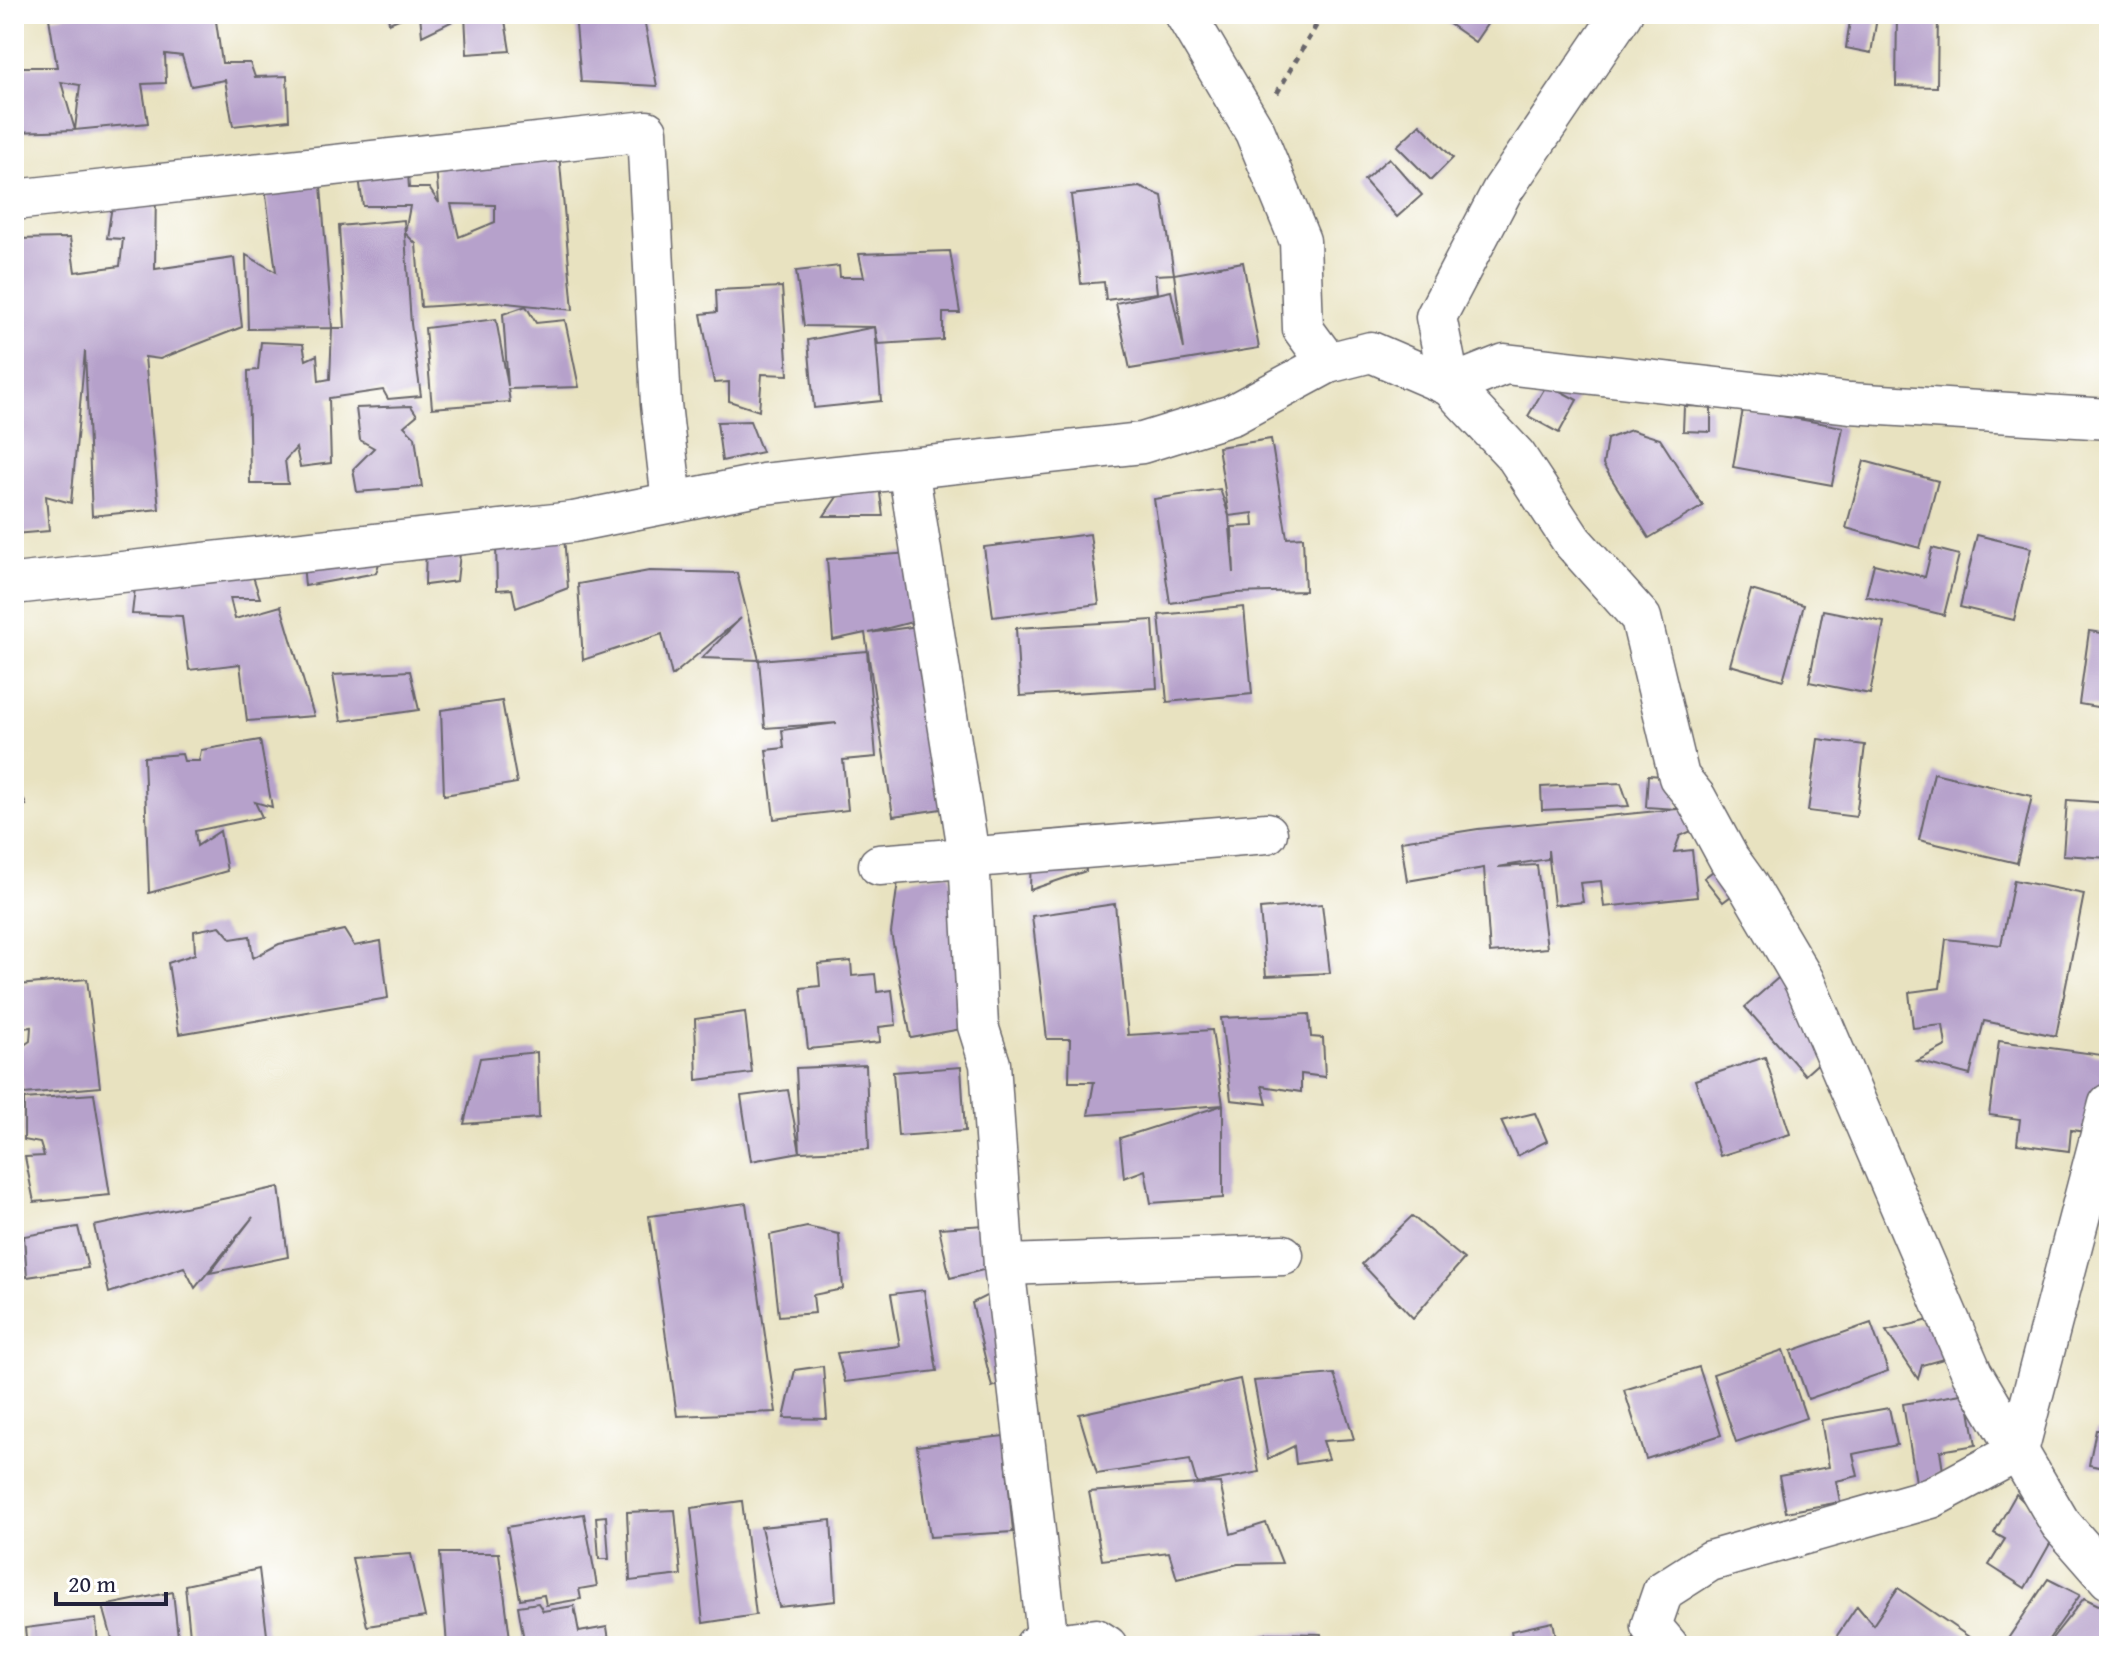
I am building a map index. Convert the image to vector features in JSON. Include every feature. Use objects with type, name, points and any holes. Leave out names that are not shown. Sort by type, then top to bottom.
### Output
[{"type":"street","points":[[1185,14],[1255,132],[1300,241],[1303,329],[1328,363]]},
{"type":"street","points":[[1450,386],[1436,317],[1502,191],[1622,14]]},
{"type":"street","points":[[14,200],[647,131],[661,404],[672,502]]},
{"type":"street","points":[[14,584],[573,522],[763,484],[1142,443],[1232,415],[1328,363],[1371,352],[1450,386],[1516,456],[1572,541],[1641,618],[1679,777],[1696,798],[1729,859],[1804,981],[1972,1373],[2060,1523],[2109,1579]]},
{"type":"street","points":[[1450,386],[1505,364],[1850,403],[2109,419]]},
{"type":"street","points":[[908,468],[969,856],[978,1026],[990,1064],[1004,1265],[1042,1645],[1096,1639],[1107,1646]]},
{"type":"street","points":[[879,865],[1267,833]]},
{"type":"street","points":[[1668,1646],[1651,1626],[1663,1591],[1710,1561],[1931,1498],[2018,1451],[2109,1104]]},
{"type":"street","points":[[1004,1265],[1283,1255]]},
{"type":"path","points":[[1255,132],[1317,24],[1327,14]]},
{"type":"building","points":[[78,14],[215,14],[222,63],[250,63],[255,77],[287,76],[289,120],[233,126],[225,80],[191,86],[182,56],[165,54],[166,83],[142,84],[148,123],[75,130],[14,132],[14,67],[57,67],[49,18]],"holes":[[[61,82],[80,85],[75,130]]]},
{"type":"building","points":[[388,14],[411,14],[389,23]]},
{"type":"building","points":[[420,14],[504,14],[510,51],[467,54],[465,15],[422,36]]},
{"type":"building","points":[[575,14],[643,14],[657,86],[581,82]]},
{"type":"building","points":[[1435,14],[1494,14],[1475,42]]},
{"type":"building","points":[[1851,14],[1877,18],[1871,53],[1846,48]]},
{"type":"building","points":[[1897,14],[1938,14],[1937,87],[1896,86]]},
{"type":"building","points":[[1420,124],[1453,158],[1431,180],[1397,146]]},
{"type":"building","points":[[558,141],[573,310],[497,302],[421,307],[416,244],[405,233],[410,206],[363,206],[357,163],[407,157],[409,188],[429,188],[439,203],[435,155]],"holes":[[[451,204],[495,205],[495,222],[459,237]]]},
{"type":"building","points":[[1389,158],[1422,195],[1397,217],[1364,180]]},
{"type":"building","points":[[263,173],[320,173],[332,328],[248,329],[246,255],[276,272]]},
{"type":"building","points":[[156,184],[155,269],[234,258],[242,327],[160,359],[145,357],[159,509],[92,516],[85,351],[71,503],[46,496],[49,531],[14,534],[14,239],[70,238],[75,272],[120,266],[123,239],[107,238],[113,199]]},
{"type":"building","points":[[1139,187],[1162,196],[1174,274],[1155,275],[1157,293],[1106,300],[1104,282],[1081,284],[1071,195]]},
{"type":"building","points":[[404,220],[411,324],[421,396],[388,399],[383,390],[329,398],[331,463],[300,467],[296,448],[285,460],[288,484],[250,484],[248,371],[258,370],[261,342],[303,344],[306,360],[317,355],[319,381],[330,379],[332,328],[345,328],[339,226]]},
{"type":"building","points":[[950,251],[960,313],[943,313],[943,340],[878,344],[875,327],[804,326],[796,271],[839,266],[840,277],[864,277],[859,254]]},
{"type":"building","points":[[1243,262],[1259,348],[1130,369],[1116,303],[1171,291],[1184,349],[1174,274]]},
{"type":"building","points":[[782,287],[788,375],[762,374],[759,411],[729,401],[729,382],[714,383],[701,314],[717,312],[716,290]]},
{"type":"building","points":[[526,306],[536,323],[565,320],[579,387],[508,389],[510,402],[432,408],[425,328],[496,319],[508,386],[503,314]]},
{"type":"building","points":[[875,327],[881,401],[814,408],[808,340]]},
{"type":"building","points":[[1547,384],[1577,400],[1559,433],[1528,416]]},
{"type":"building","points":[[411,406],[417,415],[404,426],[415,437],[422,487],[357,492],[353,469],[374,448],[360,440],[356,408]]},
{"type":"building","points":[[1684,406],[1711,407],[1711,432],[1683,431]]},
{"type":"building","points":[[1743,409],[1843,427],[1832,485],[1733,467]]},
{"type":"building","points":[[750,421],[762,452],[722,461],[717,422]]},
{"type":"building","points":[[1631,430],[1660,439],[1703,506],[1649,538],[1603,465],[1607,439]]},
{"type":"building","points":[[1271,439],[1287,538],[1303,537],[1305,591],[1235,593],[1170,603],[1154,499],[1220,489],[1229,516],[1218,447]],"holes":[[[1253,513],[1254,526],[1232,527],[1234,573],[1229,516]]]},
{"type":"building","points":[[1864,461],[1938,481],[1920,548],[1846,528]]},
{"type":"building","points":[[877,471],[883,516],[824,516],[845,485]]},
{"type":"building","points":[[563,523],[568,588],[516,608],[512,589],[497,590],[496,543]]},
{"type":"building","points":[[1090,534],[1099,604],[993,617],[984,547]]},
{"type":"building","points":[[462,535],[457,581],[425,585],[426,538]]},
{"type":"building","points":[[1977,535],[2031,548],[2014,620],[1960,607]]},
{"type":"building","points":[[1932,548],[1959,555],[1944,615],[1866,596],[1874,564],[1925,577]]},
{"type":"building","points":[[383,551],[376,573],[305,586],[302,552]]},
{"type":"building","points":[[911,553],[912,622],[869,633],[932,624],[962,806],[893,816],[865,633],[833,640],[827,559]]},
{"type":"building","points":[[247,558],[260,598],[230,598],[235,619],[281,606],[314,716],[247,721],[240,664],[189,670],[182,616],[132,614],[137,570]]},
{"type":"building","points":[[649,571],[737,573],[759,660],[702,658],[741,618],[672,676],[662,634],[583,660],[578,584]]},
{"type":"building","points":[[1751,590],[1804,605],[1783,680],[1730,665]]},
{"type":"building","points":[[1244,607],[1252,694],[1167,702],[1159,615]]},
{"type":"building","points":[[1823,610],[1884,622],[1870,694],[1809,682]]},
{"type":"building","points":[[1153,620],[1157,688],[1020,696],[1016,628]]},
{"type":"building","points":[[2089,631],[2109,634],[2109,709],[2079,704]]},
{"type":"building","points":[[867,651],[876,757],[843,760],[848,810],[774,819],[766,750],[784,748],[782,730],[837,723],[765,728],[759,660]]},
{"type":"building","points":[[410,671],[419,710],[341,721],[333,675]]},
{"type":"building","points":[[502,701],[517,783],[444,795],[441,710]]},
{"type":"building","points":[[1818,739],[1865,745],[1856,817],[1808,811]]},
{"type":"building","points":[[260,740],[272,807],[255,802],[262,817],[195,831],[197,846],[220,831],[227,871],[149,893],[144,757],[182,754],[184,761],[199,761],[201,750]]},
{"type":"building","points":[[1934,773],[2032,796],[2017,863],[1919,840]]},
{"type":"building","points":[[14,775],[26,805],[14,806]]},
{"type":"building","points":[[1648,775],[1679,777],[1677,809],[1646,807]]},
{"type":"building","points":[[1621,783],[1629,806],[1542,810],[1541,787]]},
{"type":"building","points":[[2067,800],[2109,803],[2109,858],[2063,855]]},
{"type":"building","points":[[1677,809],[1688,812],[1696,829],[1680,836],[1674,852],[1692,850],[1697,897],[1604,907],[1601,881],[1580,883],[1583,902],[1554,905],[1548,850],[1548,859],[1498,867],[1537,865],[1547,948],[1490,953],[1484,868],[1407,881],[1401,841],[1478,829]]},
{"type":"building","points":[[1084,847],[1086,871],[1030,890],[1031,851]]},
{"type":"building","points":[[1729,859],[1747,884],[1723,902],[1704,878]]},
{"type":"building","points":[[950,873],[978,1026],[911,1038],[891,933],[898,881]]},
{"type":"building","points":[[2014,880],[2084,894],[2056,1036],[1984,1021],[1970,1075],[1917,1061],[1946,1046],[1943,1025],[1913,1028],[1909,992],[1940,988],[1946,939],[2001,945]]},
{"type":"building","points":[[1115,904],[1128,1035],[1212,1030],[1223,1105],[1088,1115],[1094,1082],[1069,1082],[1070,1039],[1047,1039],[1032,916]]},
{"type":"building","points":[[1322,904],[1330,973],[1266,976],[1260,909]]},
{"type":"building","points":[[220,926],[231,939],[250,936],[253,958],[279,944],[344,930],[354,946],[381,941],[388,998],[179,1034],[168,963],[195,954],[194,931]]},
{"type":"building","points":[[851,961],[852,976],[875,974],[877,992],[892,990],[896,1025],[879,1027],[880,1042],[808,1049],[801,988],[820,986],[818,964]]},
{"type":"building","points":[[1794,964],[1833,1050],[1805,1075],[1745,1007]]},
{"type":"building","points":[[87,979],[100,1087],[24,1094],[17,1050],[30,1041],[31,1027],[14,1029],[18,985]]},
{"type":"building","points":[[745,1012],[752,1073],[697,1080],[695,1019]]},
{"type":"building","points":[[1309,1014],[1311,1037],[1323,1038],[1325,1077],[1301,1074],[1301,1092],[1262,1086],[1267,1104],[1231,1100],[1221,1018]]},
{"type":"building","points":[[1999,1041],[2109,1056],[2100,1134],[2071,1130],[2069,1151],[2017,1144],[2020,1119],[1989,1115]]},
{"type":"building","points":[[537,1052],[539,1118],[464,1124],[480,1058]]},
{"type":"building","points":[[1765,1057],[1790,1134],[1720,1156],[1695,1080]]},
{"type":"building","points":[[866,1065],[869,1149],[800,1152],[796,1068]]},
{"type":"building","points":[[961,1067],[965,1131],[898,1136],[893,1072]]},
{"type":"building","points":[[788,1090],[800,1152],[751,1161],[741,1096]]},
{"type":"building","points":[[94,1094],[110,1195],[34,1202],[25,1157],[44,1156],[40,1143],[24,1140],[24,1099]]},
{"type":"building","points":[[1223,1105],[1223,1198],[1151,1203],[1145,1170],[1124,1178],[1120,1138]]},
{"type":"building","points":[[1535,1113],[1547,1141],[1517,1156],[1501,1121]]},
{"type":"building","points":[[279,1187],[288,1257],[210,1273],[253,1217],[195,1288],[184,1267],[109,1293],[94,1226]]},
{"type":"building","points":[[746,1203],[776,1412],[677,1416],[649,1216]]},
{"type":"building","points":[[1412,1216],[1464,1259],[1413,1318],[1362,1264]]},
{"type":"building","points":[[1001,1224],[1004,1265],[950,1278],[939,1228]]},
{"type":"building","points":[[78,1227],[88,1268],[27,1277],[24,1236]]},
{"type":"building","points":[[807,1227],[839,1234],[843,1289],[813,1295],[815,1313],[779,1316],[770,1235]]},
{"type":"building","points":[[1006,1286],[1017,1379],[992,1387],[972,1303]]},
{"type":"building","points":[[924,1290],[937,1371],[845,1382],[837,1353],[900,1346],[891,1294]]},
{"type":"building","points":[[1937,1318],[1947,1358],[1922,1365],[1918,1379],[1886,1331]]},
{"type":"building","points":[[1871,1323],[1888,1371],[1808,1399],[1791,1351]]},
{"type":"building","points":[[1783,1350],[1806,1418],[1736,1442],[1713,1374]]},
{"type":"building","points":[[823,1366],[827,1419],[784,1418],[795,1370]]},
{"type":"building","points":[[1699,1367],[1721,1435],[1646,1459],[1624,1390]]},
{"type":"building","points":[[1334,1374],[1354,1439],[1323,1441],[1329,1459],[1296,1464],[1294,1446],[1268,1459],[1254,1381]]},
{"type":"building","points":[[1240,1379],[1259,1472],[1197,1484],[1190,1460],[1097,1474],[1079,1414]]},
{"type":"building","points":[[1967,1393],[1976,1445],[1940,1451],[1943,1471],[1917,1488],[1903,1404]]},
{"type":"building","points":[[1889,1408],[1897,1445],[1853,1454],[1858,1476],[1836,1481],[1840,1502],[1786,1512],[1779,1476],[1829,1467],[1821,1420]]},
{"type":"building","points":[[2096,1430],[2109,1430],[2109,1469],[2089,1465]]},
{"type":"building","points":[[1004,1436],[1013,1532],[930,1537],[917,1446]]},
{"type":"building","points":[[1220,1483],[1231,1534],[1266,1523],[1282,1563],[1238,1564],[1177,1579],[1169,1552],[1102,1560],[1089,1492]]},
{"type":"building","points":[[2016,1494],[2056,1533],[2025,1588],[1989,1565],[2005,1539],[1994,1533]]},
{"type":"building","points":[[742,1501],[756,1615],[703,1623],[691,1508]]},
{"type":"building","points":[[675,1510],[681,1575],[630,1581],[627,1512]]},
{"type":"building","points":[[584,1514],[597,1586],[579,1589],[581,1599],[546,1605],[544,1595],[520,1599],[507,1527]]},
{"type":"building","points":[[606,1516],[609,1559],[599,1559],[596,1517]]},
{"type":"building","points":[[831,1520],[836,1601],[779,1607],[761,1527]]},
{"type":"building","points":[[440,1553],[499,1553],[511,1646],[447,1646]]},
{"type":"building","points":[[411,1554],[425,1617],[367,1626],[352,1558]]},
{"type":"building","points":[[259,1569],[267,1635],[225,1646],[191,1646],[185,1585]]},
{"type":"building","points":[[2048,1579],[2080,1595],[2044,1646],[2003,1646]]},
{"type":"building","points":[[1898,1588],[1969,1637],[1963,1646],[1850,1646],[1836,1637],[1857,1606],[1873,1625]]},
{"type":"building","points":[[173,1592],[178,1637],[114,1646],[103,1606]]},
{"type":"building","points":[[2084,1598],[2109,1610],[2109,1618],[2093,1646],[2046,1646]]},
{"type":"building","points":[[538,1603],[543,1611],[574,1606],[579,1632],[607,1627],[610,1646],[525,1646],[518,1606]]},
{"type":"building","points":[[96,1619],[98,1646],[27,1646],[25,1628]]},
{"type":"building","points":[[1553,1622],[1558,1646],[1514,1646],[1511,1631]]},
{"type":"building","points":[[1651,1626],[1665,1646],[1622,1646]]},
{"type":"building","points":[[1270,1633],[1321,1634],[1323,1646],[1203,1646]]},
{"type":"building","points":[[1499,1638],[1503,1646],[1478,1646]]}]
